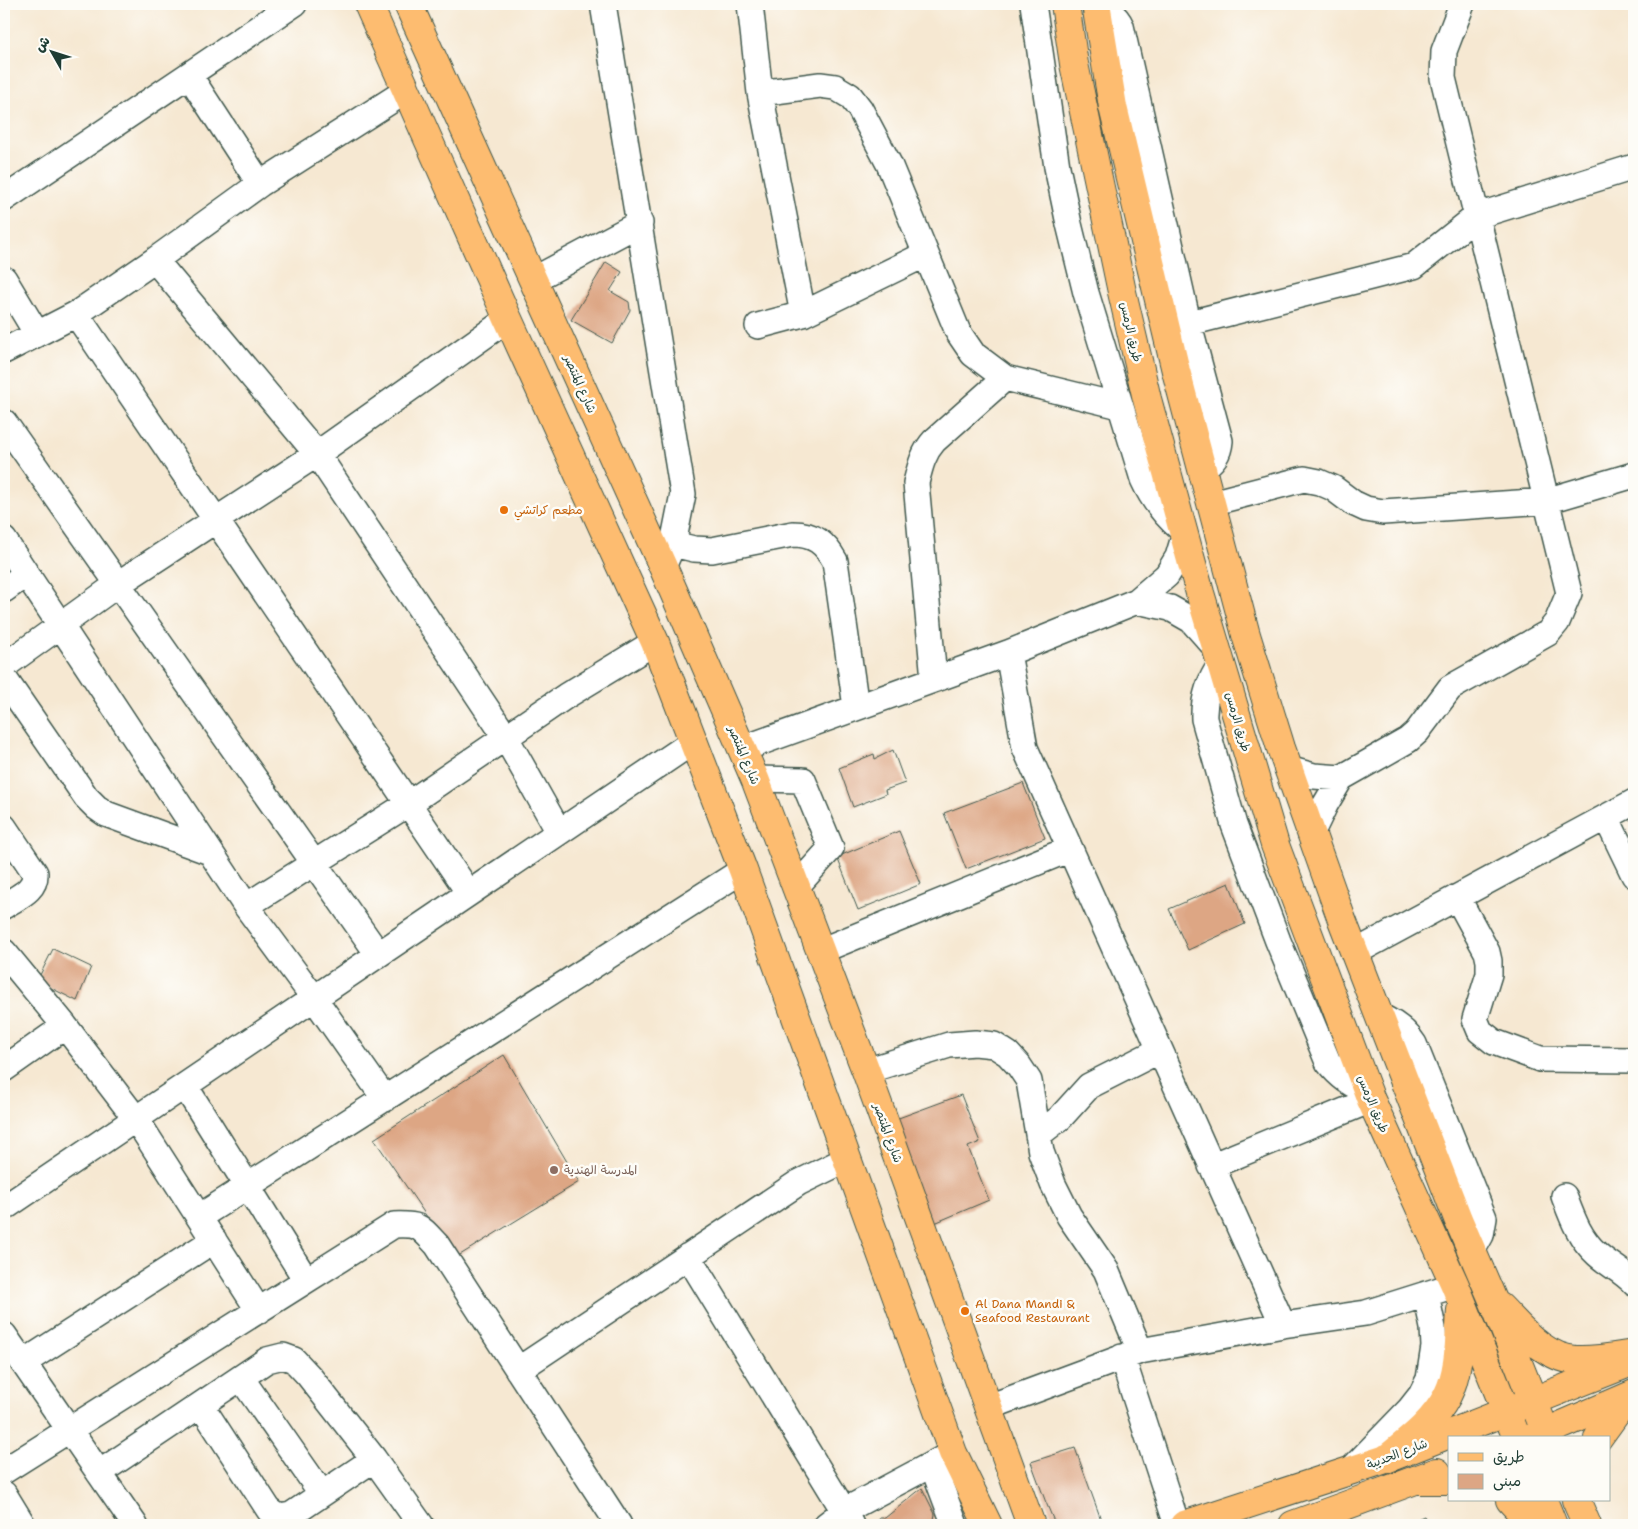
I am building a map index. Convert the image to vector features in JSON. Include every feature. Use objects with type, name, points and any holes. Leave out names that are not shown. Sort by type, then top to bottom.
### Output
[{"type":"main road","points":[[368,4],[508,319],[655,642],[743,870],[847,1159],[942,1459],[988,1525]]},
{"type":"main road","name":"شارع المنتصر","points":[[408,4],[533,280],[668,556],[866,1071],[1032,1525]]},
{"type":"main road","name":"طريق الرمس","points":[[1065,4],[1074,64],[1122,292],[1147,399],[1183,534],[1274,845],[1369,1096],[1458,1294],[1516,1436]]},
{"type":"main road","points":[[1096,6],[1113,107],[1177,325],[1202,468],[1246,635],[1288,769],[1354,953],[1454,1210],[1494,1300],[1533,1400],[1542,1436],[1630,1396]]},
{"type":"main road","points":[[1386,1459],[1416,1435],[1446,1397],[1458,1350],[1458,1294]]},
{"type":"main road","points":[[1494,1300],[1533,1340],[1558,1356],[1574,1360],[1588,1360],[1634,1354]]},
{"type":"main road","name":"شارع الحديبة","points":[[1184,1525],[1386,1459],[1634,1361]]},
{"type":"main road","points":[[1600,1436],[1630,1396]]},
{"type":"main road","points":[[1293,1525],[1448,1468]]},
{"type":"main road","points":[[1015,1479],[1045,1521],[1052,1525]]},
{"type":"main road","points":[[1416,1480],[1448,1480]]},
{"type":"main road","points":[[1512,1502],[1533,1525]]},
{"type":"main road","points":[[1544,1502],[1553,1525]]},
{"type":"main road","points":[[1577,1502],[1588,1525]]},
{"type":"main road","points":[[1587,1502],[1588,1525]]},
{"type":"street","points":[[4,199],[294,4]]},
{"type":"street","points":[[603,4],[683,494],[668,556],[694,549],[712,550],[792,534],[805,534],[817,540],[828,549],[835,561],[856,708]]},
{"type":"street","points":[[750,4],[760,93],[803,314]]},
{"type":"street","points":[[742,749],[1008,653],[1137,601],[1167,575],[1178,557],[1183,534],[1148,491],[1138,465],[1086,293],[1069,224],[1058,167],[1033,4]]},
{"type":"street","points":[[1311,834],[1341,778],[1408,740],[1417,732],[1450,688],[1548,633],[1557,622],[1568,592],[1443,78],[1444,51],[1462,4]]},
{"type":"street","points":[[189,75],[260,184]]},
{"type":"street","points":[[760,93],[820,85],[835,87],[850,96],[860,109],[889,164],[958,332],[973,354],[1004,378],[1120,406]]},
{"type":"street","points":[[4,351],[76,314],[260,184],[406,91]]},
{"type":"street","points":[[1177,325],[1414,266],[1477,216],[1634,167]]},
{"type":"street","points":[[533,280],[640,223]]},
{"type":"street","points":[[758,326],[803,314],[926,254]]},
{"type":"street","points":[[155,260],[317,454],[505,736],[559,832]]},
{"type":"street","points":[[4,279],[37,334]]},
{"type":"street","points":[[76,314],[469,893]]},
{"type":"street","points":[[4,666],[118,584],[317,454],[508,319]]},
{"type":"street","points":[[934,680],[916,483],[920,464],[934,440],[1004,378]]},
{"type":"street","points":[[4,422],[378,954]]},
{"type":"street","points":[[1211,503],[1304,479],[1319,482],[1333,488],[1353,503],[1366,509],[1383,512],[1546,501],[1634,475]]},
{"type":"street","points":[[4,540],[246,906],[385,1099]]},
{"type":"street","points":[[4,590],[26,574]]},
{"type":"street","points":[[1137,601],[1170,608],[1191,620],[1219,656]]},
{"type":"street","points":[[246,906],[408,804],[566,696],[655,642]]},
{"type":"street","points":[[1008,653],[1025,748],[1283,1325]]},
{"type":"street","points":[[4,678],[86,797],[96,807],[106,814],[210,852]]},
{"type":"street","points":[[4,1208],[694,741]]},
{"type":"street","points":[[1288,769],[1314,776],[1341,778]]},
{"type":"street","points":[[755,779],[803,780],[831,848],[796,887]]},
{"type":"street","points":[[1354,953],[1634,802]]},
{"type":"street","points":[[1606,817],[1634,875]]},
{"type":"street","points":[[4,826],[35,872],[36,880],[32,888],[4,906]]},
{"type":"street","points":[[820,951],[1070,849]]},
{"type":"street","points":[[199,1217],[743,870]]},
{"type":"street","points":[[1458,897],[1487,952],[1489,961],[1489,974],[1475,1019],[1480,1031],[1494,1042],[1540,1059],[1634,1060]]},
{"type":"street","points":[[4,952],[66,1026],[136,1119],[259,1311]]},
{"type":"street","points":[[4,1069],[66,1026]]},
{"type":"street","points":[[866,1071],[950,1044],[975,1043],[994,1045],[1008,1054],[1019,1066],[1029,1081],[1041,1152],[1053,1184],[1069,1216],[1106,1270],[1131,1354],[1177,1525]]},
{"type":"street","points":[[1038,1135],[1060,1118],[1089,1086],[1160,1050]]},
{"type":"street","points":[[185,1086],[306,1280]]},
{"type":"street","points":[[1211,1166],[1369,1096]]},
{"type":"street","points":[[518,1370],[798,1183],[847,1159]]},
{"type":"street","points":[[1564,1196],[1574,1222],[1589,1246],[1596,1254],[1628,1276],[1634,1283]]},
{"type":"street","points":[[4,1471],[394,1225],[414,1224],[424,1231],[437,1245],[619,1525]]},
{"type":"street","points":[[23,1363],[214,1240]]},
{"type":"street","points":[[688,1256],[840,1521],[942,1459],[953,1524]]},
{"type":"street","points":[[989,1407],[1131,1354],[1283,1325],[1366,1313],[1426,1294],[1458,1294]]},
{"type":"street","points":[[1350,1471],[1410,1409],[1421,1396],[1429,1379],[1434,1347],[1433,1328],[1426,1294]]},
{"type":"street","points":[[4,1335],[134,1525]]},
{"type":"street","points":[[99,1473],[267,1360],[283,1356],[294,1360],[310,1376],[374,1459],[420,1525]]},
{"type":"street","points":[[241,1378],[322,1494]]},
{"type":"street","points":[[201,1405],[269,1510],[279,1517],[292,1515],[374,1459]]},
{"type":"street","points":[[4,1494],[23,1525]]},
{"type":"building","points":[[606,262],[622,272],[610,291],[629,302],[630,310],[612,343],[571,320]]},
{"type":"building","points":[[893,750],[905,783],[885,790],[886,794],[853,807],[839,768],[874,754],[875,759]]},
{"type":"building","points":[[1023,783],[1045,838],[966,869],[944,813]]},
{"type":"building","points":[[899,831],[921,884],[858,910],[837,857]]},
{"type":"building","points":[[1229,883],[1245,924],[1188,950],[1169,909]]},
{"type":"building","points":[[53,949],[91,967],[77,1001],[37,981]]},
{"type":"building","points":[[504,1055],[579,1182],[455,1258],[374,1139]]},
{"type":"building","points":[[961,1095],[980,1142],[968,1147],[989,1200],[930,1225],[885,1123]]},
{"type":"building","points":[[1075,1448],[1103,1525],[1060,1525],[1053,1519],[1031,1462]]},
{"type":"building","points":[[922,1488],[935,1514],[933,1525],[878,1525],[879,1518],[885,1518]]},
{"type":"building","points":[[1424,1516],[1429,1525],[1404,1525]]},
{"type":"place","name":"مطعم كراتشي","points":[[504,510]]},
{"type":"place","name":"المدرسة الهندية","points":[[554,1170]]},
{"type":"place","name":"Al Dana Mandi & Seafood Restaurant","points":[[965,1311]]}]
